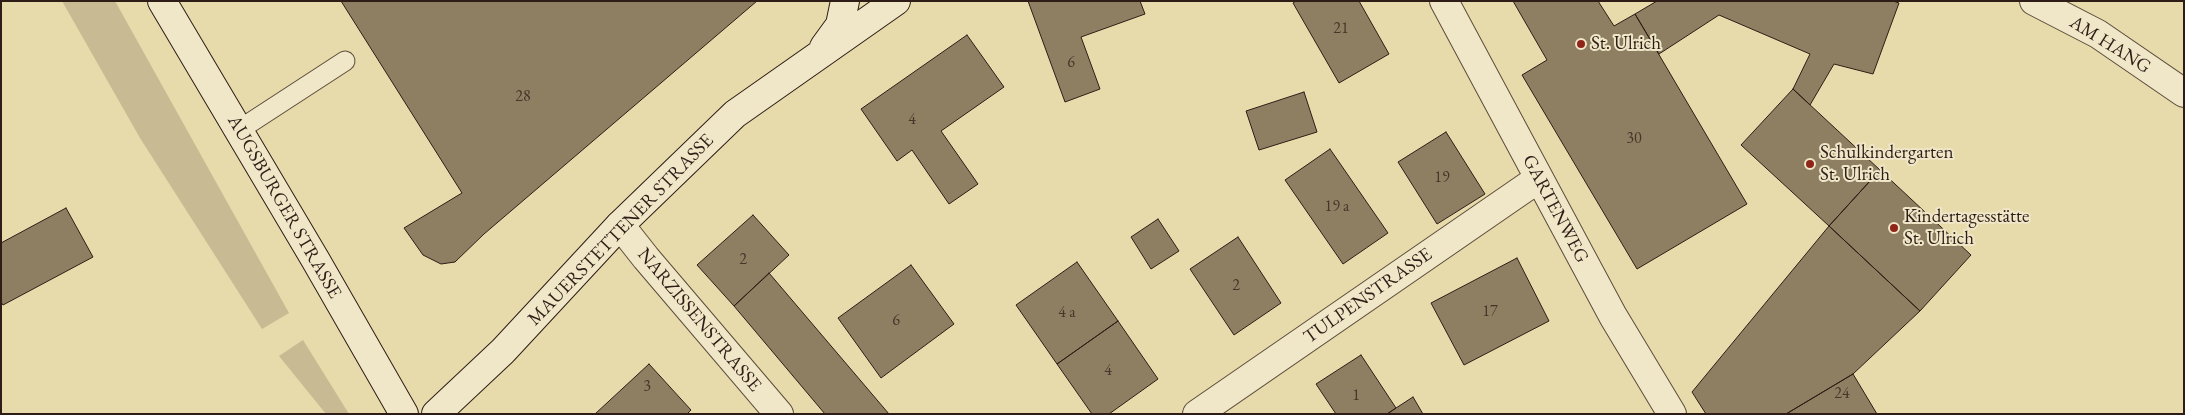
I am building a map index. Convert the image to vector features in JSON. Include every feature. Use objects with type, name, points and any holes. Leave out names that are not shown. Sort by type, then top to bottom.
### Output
[{"type":"street","name":"AUGSBURGER STRASSE","points":[[162,1],[404,414]]},
{"type":"street","name":"MAUERSTETTENER STRASSE","points":[[816,58],[840,25],[845,1]]},
{"type":"street","name":"MAUERSTETTENER STRASSE","points":[[436,414],[503,351],[620,225],[735,114],[896,1]]},
{"type":"street","name":"GARTENWEG","points":[[1444,1],[1613,316],[1672,414]]},
{"type":"street","name":"AM HANG","points":[[2034,1],[2098,34],[2184,93]]},
{"type":"street","name":"TULPENSTRASSE","points":[[1197,414],[1538,178]]},
{"type":"street","name":"NARZISSENSTRASSE","points":[[620,225],[779,414]]},
{"type":"lane","points":[[239,130],[345,61]]},
{"type":"shaded area","points":[[62,1],[115,1],[289,313],[262,329],[140,138]]},
{"type":"shaded area","points":[[303,340],[349,414],[326,414],[279,356]]},
{"type":"building","points":[[341,1],[757,1],[484,234],[455,262],[441,264],[423,255],[404,228],[462,193]]},
{"type":"building","points":[[1028,1],[1140,1],[1145,14],[1081,37],[1100,89],[1065,102]]},
{"type":"building","points":[[1296,1],[1359,1],[1389,54],[1339,83],[1293,3]]},
{"type":"building","points":[[1513,1],[1598,1],[1614,26],[1635,14],[1747,204],[1637,269],[1522,75],[1547,60]]},
{"type":"building","points":[[1657,1],[1893,1],[1899,3],[1873,74],[1834,64],[1810,105],[1793,89],[1810,54],[1719,15],[1659,54],[1635,14]]},
{"type":"building","points":[[967,35],[1004,87],[941,131],[978,184],[949,204],[912,150],[897,161],[861,109]]},
{"type":"building","points":[[1793,89],[1880,170],[1829,226],[1741,145]]},
{"type":"building","points":[[1304,92],[1317,132],[1259,150],[1246,111]]},
{"type":"building","points":[[1446,132],[1485,194],[1437,224],[1398,162]]},
{"type":"building","points":[[1330,149],[1388,233],[1343,264],[1285,180]]},
{"type":"building","points":[[1880,170],[1971,255],[1920,311],[1829,226]]},
{"type":"building","points":[[66,208],[93,257],[3,305],[1,302],[1,243]]},
{"type":"building","points":[[753,215],[789,255],[734,306],[697,265]]},
{"type":"building","points":[[1158,219],[1179,251],[1151,269],[1131,237]]},
{"type":"building","points":[[1829,226],[1920,311],[1853,374],[1786,414],[1706,414],[1692,392]]},
{"type":"building","points":[[1238,237],[1281,303],[1234,335],[1190,269]]},
{"type":"building","points":[[1517,258],[1549,321],[1464,365],[1431,303]]},
{"type":"building","points":[[1077,262],[1118,321],[1057,364],[1016,305]]},
{"type":"building","points":[[911,265],[954,324],[881,378],[838,318]]},
{"type":"building","points":[[769,273],[889,414],[825,414],[734,306]]},
{"type":"building","points":[[1118,321],[1158,379],[1109,414],[1092,414],[1057,364]]},
{"type":"building","points":[[1361,355],[1396,408],[1387,414],[1336,414],[1316,384]]},
{"type":"building","points":[[649,364],[691,410],[687,414],[595,414]]},
{"type":"building","points":[[1853,374],[1877,414],[1786,414]]},
{"type":"building","points":[[1413,397],[1423,414],[1387,414],[1396,408]]},
{"type":"place","name":"St. Ulrich","points":[[1581,44]]},
{"type":"place","name":"Schulkindergarten St. Ulrich","points":[[1810,164]]},
{"type":"place","name":"Kindertagesstätte St. Ulrich","points":[[1894,228]]}]
